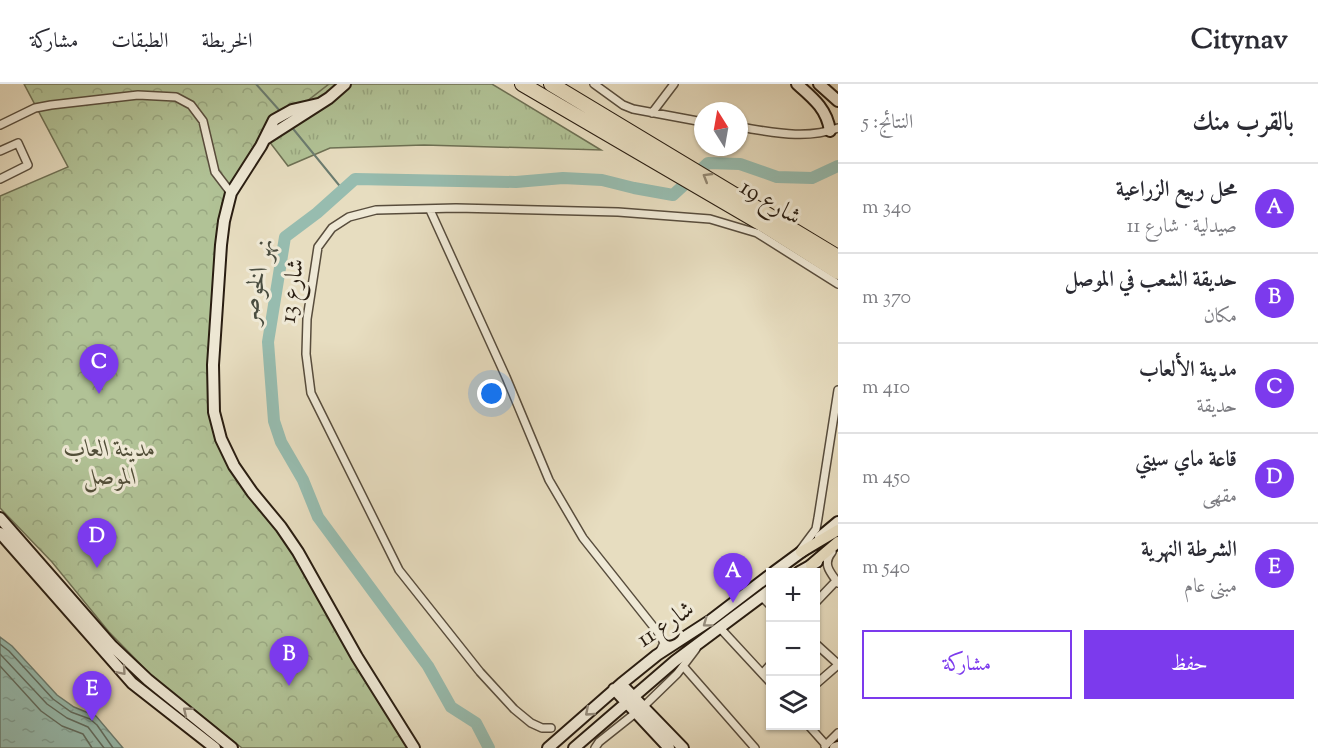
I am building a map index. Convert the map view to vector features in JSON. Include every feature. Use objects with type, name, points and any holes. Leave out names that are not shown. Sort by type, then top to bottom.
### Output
[{"type":"highway","name":"شارع 19","points":[[522,84],[599,121],[771,222],[838,257]]},
{"type":"highway","name":"شارع 19","points":[[550,84],[599,121]]},
{"type":"highway","name":"شارع 19","points":[[771,222],[779,235],[838,272]]},
{"type":"highway","points":[[779,235],[804,263]]},
{"type":"highway","points":[[818,245],[838,252]]},
{"type":"main road","points":[[345,84],[329,98],[278,123],[263,142],[231,194],[224,220],[221,245],[213,397],[221,439],[234,466],[298,552],[357,657],[414,748]]},
{"type":"main road","points":[[797,84],[823,109],[834,129]]},
{"type":"main road","points":[[819,84],[838,101]]},
{"type":"main road","points":[[0,518],[112,646],[148,680],[232,748]]},
{"type":"main road","name":"شارع 11","points":[[780,568],[838,522]]},
{"type":"main road","points":[[801,552],[838,530]]},
{"type":"main road","points":[[0,533],[132,683],[215,748]]},
{"type":"main road","points":[[807,568],[837,547]]},
{"type":"main road","name":"شارع 11","points":[[548,748],[657,655],[766,578]]},
{"type":"main road","name":"شارع 11","points":[[574,748],[675,661],[766,593]]},
{"type":"main road","points":[[618,687],[640,710],[669,748]]},
{"type":"main road","points":[[640,710],[683,748]]},
{"type":"street","points":[[594,84],[602,87],[628,107],[694,120]]},
{"type":"street","points":[[652,113],[674,84]]},
{"type":"street","points":[[0,125],[35,108],[51,105],[138,95],[176,97],[191,105],[203,121],[215,172],[231,194]]},
{"type":"street","points":[[748,128],[800,134],[834,129]]},
{"type":"street","points":[[0,151],[18,143],[28,165],[0,178]]},
{"type":"street","name":"شارع 13","points":[[551,728],[542,728],[531,723],[514,709],[480,672],[399,570],[312,393],[306,354],[307,319],[318,247],[332,228],[349,217],[376,210],[456,208],[595,211],[710,219],[727,223],[757,233],[804,263]]},
{"type":"street","points":[[430,210],[506,377],[549,480],[583,538],[660,635],[664,643],[663,649],[657,655]]},
{"type":"street","points":[[804,263],[838,284]]},
{"type":"street","name":"شارع 11","points":[[788,562],[806,544],[816,529],[838,390]]},
{"type":"street","points":[[820,598],[837,582],[827,562],[837,547]]},
{"type":"street","points":[[812,568],[819,567],[830,572]]},
{"type":"street","points":[[760,596],[766,601]]},
{"type":"street","points":[[720,628],[766,676]]},
{"type":"street","points":[[660,635],[671,641],[682,639]]},
{"type":"street","points":[[595,748],[599,742],[640,710],[684,668],[697,648],[708,637]]},
{"type":"street","points":[[820,649],[838,665],[820,681]]},
{"type":"street","points":[[684,668],[755,748]]},
{"type":"street","points":[[763,673],[766,670]]},
{"type":"street","points":[[813,730],[830,747],[838,734]]},
{"type":"green space","name":"مدينة العاب الموصل","points":[[24,84],[329,84],[307,101],[273,116],[236,175],[222,203],[210,404],[246,492],[295,553],[409,748],[242,748],[158,682],[109,632],[52,562],[0,508],[0,196],[68,167]]},
{"type":"green space","points":[[172,84],[492,84],[601,150],[424,145],[330,148],[288,166],[249,115]]},
{"type":"water","points":[[0,637],[12,646],[57,695],[74,707],[96,716],[123,748],[0,748]]},
{"type":"waterway","points":[[256,84],[280,111]]},
{"type":"waterway","points":[[290,125],[343,190]]},
{"type":"waterway","name":"نهر الخوصر","points":[[489,748],[476,723],[451,707],[428,666],[318,517],[303,480],[281,442],[274,421],[268,342],[285,237],[317,213],[355,179],[516,182],[563,178],[602,180],[673,195],[708,163],[740,164],[777,177],[812,178],[838,166]]},
{"type":"place","name":"مدينة الألعاب","points":[[99,394]]},
{"type":"place","name":"قاعة ماي سيتي","points":[[97,568]]},
{"type":"place","name":"محل ربيع الزراعية","points":[[733,603]]},
{"type":"place","name":"حديقة الشعب في الموصل","points":[[289,686]]},
{"type":"place","name":"الشرطة النهرية","points":[[92,721]]}]
